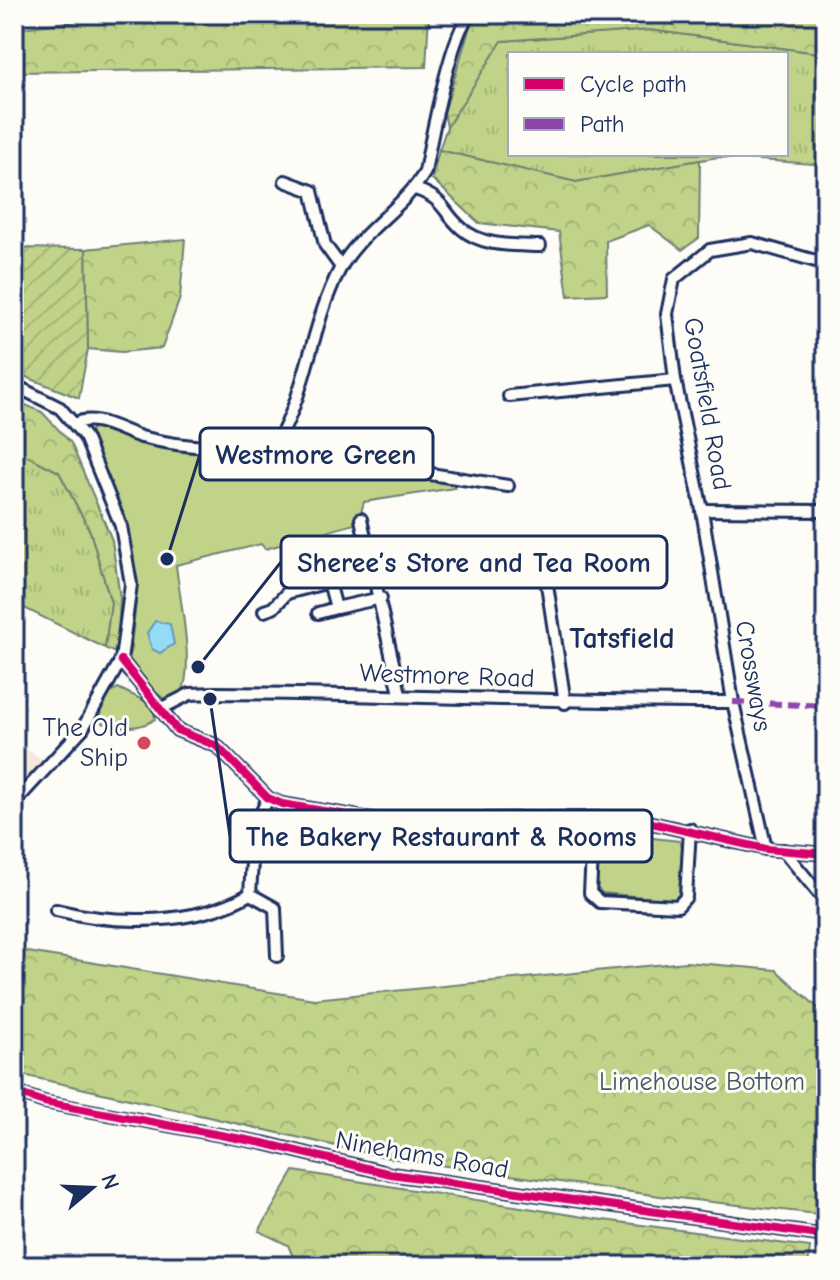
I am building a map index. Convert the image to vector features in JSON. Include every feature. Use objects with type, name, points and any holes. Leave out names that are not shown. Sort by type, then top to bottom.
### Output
[{"type":"street","points":[[76,423],[90,420],[143,437],[245,448],[280,437],[289,421],[312,337],[341,267],[366,236],[415,189],[425,172],[440,99],[464,19],[471,14]]},
{"type":"street","points":[[285,181],[312,191],[325,245],[341,267]]},
{"type":"street","points":[[415,189],[441,201],[460,227],[471,235],[497,243],[540,246]]},
{"type":"street","name":"Goatsfield Road","points":[[702,510],[675,380],[667,314],[674,279],[710,250],[752,243],[826,264]]},
{"type":"street","points":[[509,396],[675,380]]},
{"type":"street","points":[[14,385],[60,408],[76,423],[95,458],[128,553],[131,584],[121,660],[83,728],[14,803]]},
{"type":"street","points":[[280,437],[288,448],[307,455],[508,486]]},
{"type":"street","points":[[702,510],[826,511]]},
{"type":"street","name":"Crossways","points":[[702,510],[733,702],[766,849]]},
{"type":"street","points":[[361,519],[400,694]]},
{"type":"street","points":[[541,545],[565,703]]},
{"type":"street","points":[[264,611],[273,608],[287,593],[329,582],[336,608]]},
{"type":"street","points":[[318,613],[381,598]]},
{"type":"street","points":[[121,660],[177,730],[217,746],[268,798],[282,804],[377,820],[594,818],[690,829],[766,849],[826,854]]},
{"type":"street","name":"Westmore Road","points":[[162,708],[190,694],[400,694],[565,703],[733,702]]},
{"type":"street","points":[[250,894],[254,829],[268,798]]},
{"type":"street","points":[[594,818],[590,893],[600,902],[678,906],[686,897],[690,829]]},
{"type":"street","points":[[783,850],[826,902]]},
{"type":"street","points":[[56,910],[91,919],[124,921],[218,909],[250,894]]},
{"type":"street","points":[[250,894],[275,908],[277,956]]},
{"type":"street","name":"Ninehams Road","points":[[14,1092],[44,1102],[263,1143],[391,1174],[826,1236]]},
{"type":"street","points":[[14,1261],[32,1266]]},
{"type":"shaded area","points":[[14,742],[45,761],[14,795]]},
{"type":"green space","points":[[131,14],[429,14],[426,67],[14,72],[14,29]]},
{"type":"green space","points":[[486,14],[826,14],[826,54],[650,30],[502,41],[447,127],[444,113],[471,23]]},
{"type":"green space","points":[[650,30],[826,54],[826,165],[718,157],[576,182],[439,150],[447,127],[501,41]]},
{"type":"green space","points":[[439,150],[576,182],[700,160],[699,238],[682,250],[649,225],[606,241],[607,294],[568,296],[559,232],[479,223],[432,179]]},
{"type":"green space","points":[[185,239],[180,298],[162,348],[122,352],[88,349],[86,249]]},
{"type":"green space","points":[[14,248],[86,249],[88,349],[79,398],[14,372]]},
{"type":"green space","points":[[14,400],[42,412],[71,443],[112,540],[120,598],[117,654],[105,648],[111,603],[90,531],[59,472],[14,449]]},
{"type":"green space","points":[[94,427],[163,445],[217,453],[266,450],[285,444],[306,455],[456,479],[455,488],[364,502],[358,523],[265,549],[261,544],[176,565],[187,671],[179,698],[166,700],[128,673],[136,602],[133,553],[90,431]]},
{"type":"green space","points":[[14,449],[59,472],[90,531],[111,603],[105,648],[14,603]]},
{"type":"green space","points":[[118,688],[153,705],[155,719],[130,727],[103,723],[100,711],[109,694]]},
{"type":"green space","points":[[600,832],[679,841],[682,846],[679,894],[674,900],[602,893],[597,888]]},
{"type":"green space","name":"Limehouse Bottom","points":[[14,943],[22,951],[314,999],[686,962],[776,970],[826,1015],[826,1215],[660,1196],[389,1158],[14,1073]]},
{"type":"green space","points":[[294,1171],[596,1219],[810,1247],[808,1266],[297,1266],[288,1245],[259,1231]]},
{"type":"water","points":[[155,621],[170,624],[174,644],[160,653],[152,649],[147,633]]},
{"type":"marked path","points":[[733,702],[826,706]]},
{"type":"cycle path","points":[[121,660],[177,730],[217,746],[268,798],[282,804],[377,820],[594,818],[643,821],[766,849],[826,854]]},
{"type":"cycle path","points":[[14,1092],[44,1102],[263,1143],[391,1174],[826,1236]]},
{"type":"place","name":"Westmore Green","points":[[167,559]]},
{"type":"place","name":"Sheree’s Store and Tea Room","points":[[198,667]]},
{"type":"place","name":"The Bakery Restaurant & Rooms","points":[[210,699]]},
{"type":"place","name":"The Old Ship","points":[[144,743]]},
{"type":"district","name":"Tatsfield","points":[[622,638]]}]
